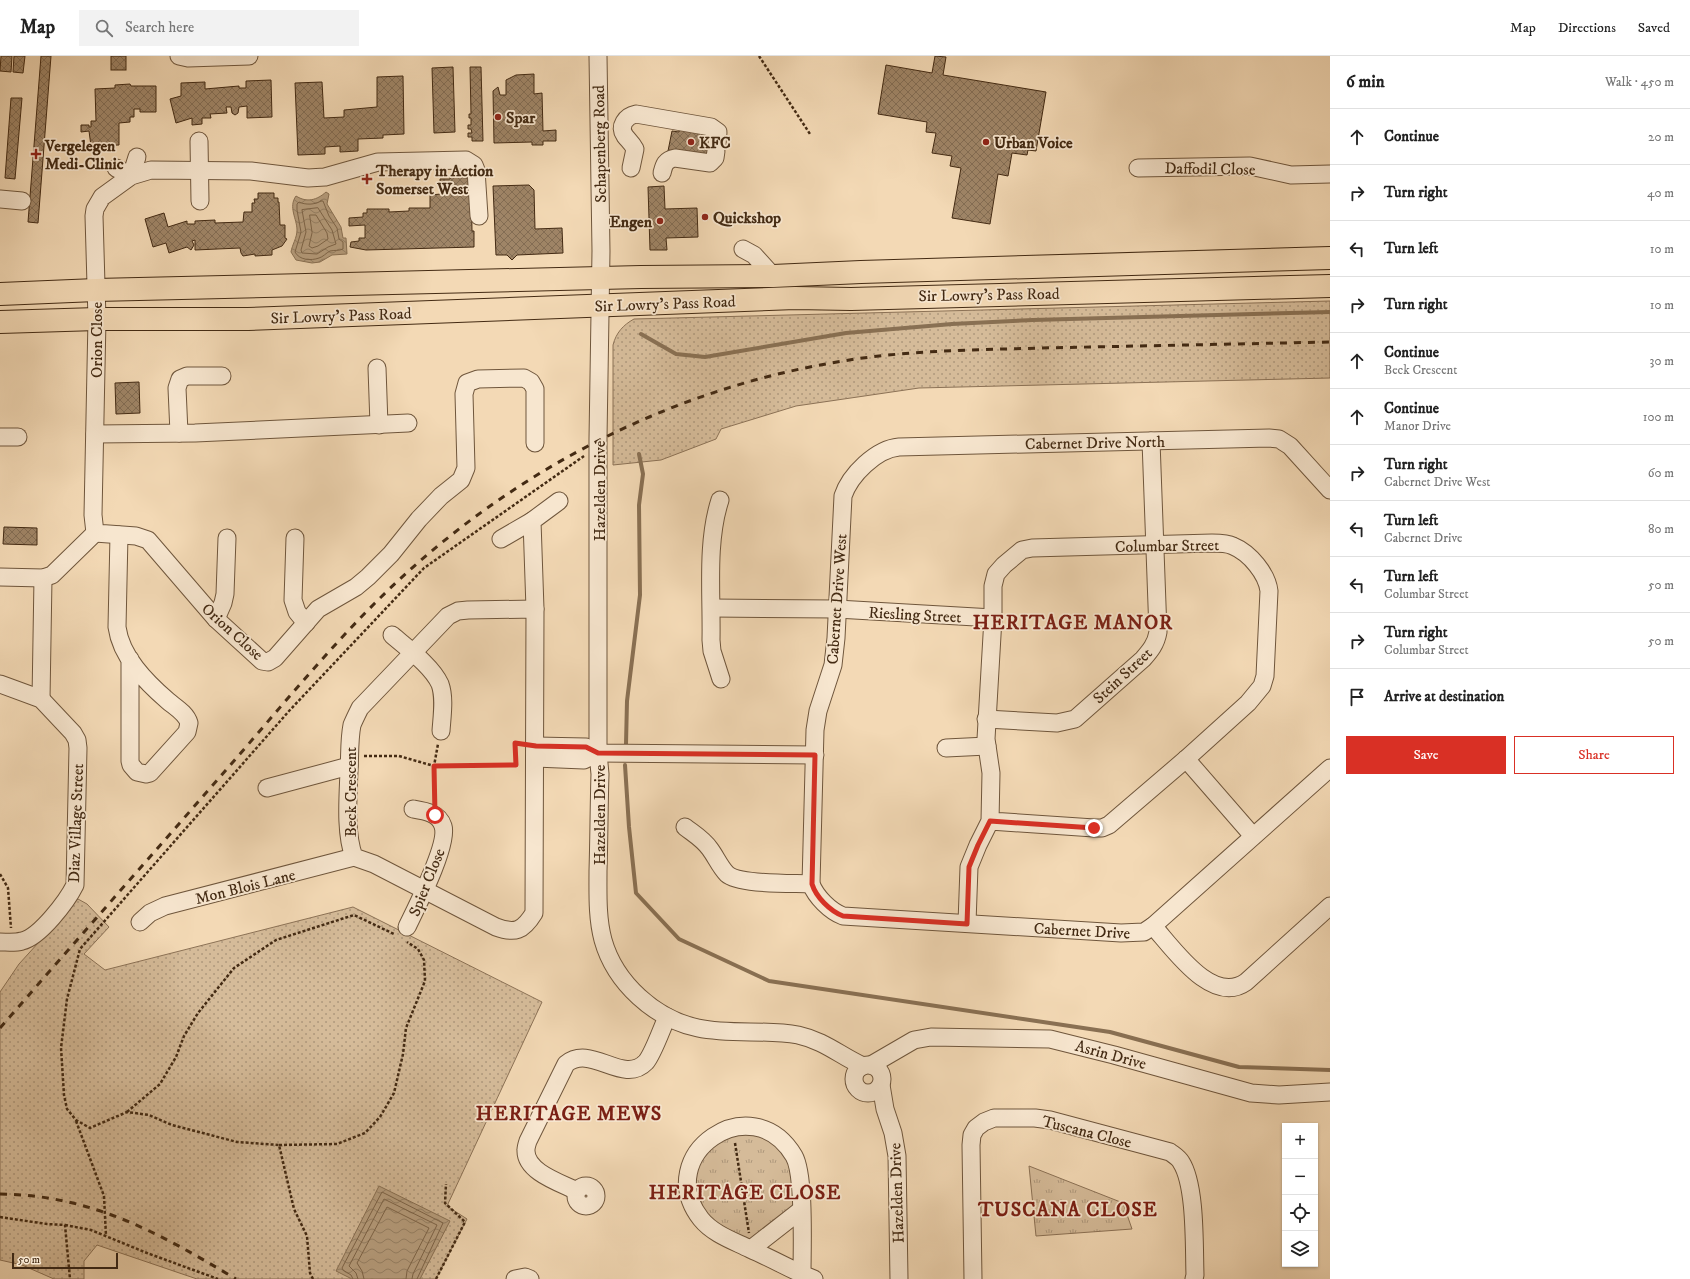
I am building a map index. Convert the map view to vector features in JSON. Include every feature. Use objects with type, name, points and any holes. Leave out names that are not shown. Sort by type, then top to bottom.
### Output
[{"type":"main road","name":"Sir Lowry's Pass Road","points":[[0,294],[96,290],[773,276],[1330,258]]},
{"type":"main road","name":"Sir Lowry's Pass Road","points":[[0,322],[97,319],[248,319],[795,298],[852,299],[1330,286]]},
{"type":"street","points":[[179,56],[188,58],[249,56]]},
{"type":"street","name":"Schapenberg Road","points":[[598,56],[601,251],[599,305]]},
{"type":"street","points":[[632,168],[635,148],[622,129],[625,120],[631,115],[636,114],[712,127],[718,132],[715,158],[710,163],[674,158],[670,159],[664,165],[662,173]]},
{"type":"street","points":[[198,141],[200,201]]},
{"type":"street","points":[[123,172],[137,157]]},
{"type":"street","name":"Orion Close","points":[[478,216],[476,170],[474,165],[466,160],[378,162],[325,177],[308,178],[251,172],[151,170],[123,172],[102,197],[95,209],[94,216],[97,319],[93,515],[95,533],[142,538],[152,544],[178,577],[216,619],[265,662],[272,660],[318,609],[356,587],[368,577],[391,554],[419,519],[441,496],[460,480],[466,468],[464,390],[470,381],[478,379],[524,378],[531,382],[535,389],[535,443]]},
{"type":"street","name":"Daffodil Close","points":[[1138,168],[1250,166],[1291,175],[1330,174]]},
{"type":"street","points":[[0,199],[22,201]]},
{"type":"street","points":[[743,249],[754,255],[773,276]]},
{"type":"street","name":"Hazelden Drive","points":[[599,305],[598,753],[600,774],[598,905],[603,941],[616,969],[631,990],[652,1008],[667,1017],[682,1024],[717,1031],[778,1032],[798,1035],[829,1046],[870,1076],[894,1133],[897,1156],[899,1279]]},
{"type":"street","points":[[377,368],[379,424]]},
{"type":"street","points":[[179,433],[177,388],[180,379],[187,376],[222,376]]},
{"type":"street","points":[[95,434],[179,433],[408,423]]},
{"type":"street","points":[[0,436],[18,437]]},
{"type":"street","name":"Cabernet Drive North","points":[[850,480],[879,454],[890,448],[1269,438],[1279,439],[1290,446],[1330,490]]},
{"type":"street","name":"Stein Street","points":[[986,719],[1058,723],[1075,719],[1143,659],[1153,648],[1157,640],[1158,632],[1151,441]]},
{"type":"street","name":"Cabernet Drive West","points":[[812,884],[815,730],[818,711],[833,665],[844,496],[850,480]]},
{"type":"street","points":[[720,500],[716,514],[712,541],[712,650],[721,679]]},
{"type":"street","points":[[501,539],[532,521],[559,501]]},
{"type":"street","points":[[532,521],[535,609]]},
{"type":"street","points":[[0,577],[43,578],[52,575],[95,533]]},
{"type":"street","points":[[118,535],[117,627],[120,640],[130,659],[146,682],[184,715],[189,723],[187,732],[154,770],[146,774],[137,772],[131,765],[130,761],[130,659]]},
{"type":"street","points":[[216,619],[225,594],[227,538]]},
{"type":"street","points":[[295,538],[293,600],[297,612],[306,623]]},
{"type":"street","name":"Columbar Street","points":[[967,924],[969,867],[990,821],[991,773],[986,739],[986,719],[993,618],[993,586],[996,574],[1013,556],[1022,550],[1032,548],[1212,543],[1234,546],[1260,568],[1268,582],[1269,591],[1265,676],[1262,686],[1252,698],[1186,760],[1116,821],[1102,828],[990,821]]},
{"type":"street","points":[[41,699],[43,578]]},
{"type":"street","name":"Riesling Street","points":[[712,608],[837,609],[993,618]]},
{"type":"street","name":"Beck Crescent","points":[[535,609],[536,752],[534,913],[520,930],[504,930],[374,864],[354,857],[350,847],[349,766],[350,739],[353,724],[360,708],[413,654],[448,616],[458,611],[535,609]]},
{"type":"street","points":[[392,635],[434,674],[440,685],[442,698],[441,730]]},
{"type":"street","name":"Diaz Village Street","points":[[0,684],[41,699],[68,727],[77,740],[78,748],[75,885],[70,895],[41,929],[32,937],[22,941],[6,942]]},
{"type":"street","points":[[946,748],[987,746]]},
{"type":"street","points":[[536,752],[586,747],[598,753],[815,755]]},
{"type":"street","points":[[1186,760],[1253,836]]},
{"type":"street","points":[[267,788],[349,766]]},
{"type":"street","name":"Cabernet Drive","points":[[812,884],[814,890],[830,909],[843,916],[967,924],[1138,933],[1144,932],[1153,926],[1330,768]]},
{"type":"street","points":[[413,809],[430,812],[435,815]]},
{"type":"street","name":"Spier Close","points":[[404,935],[426,890],[440,852],[444,827],[435,815]]},
{"type":"street","points":[[685,827],[700,837],[726,873],[736,880],[812,884]]},
{"type":"street","name":"Mon Blois Lane","points":[[140,922],[150,913],[165,906],[354,857]]},
{"type":"street","points":[[1153,926],[1201,978],[1221,987],[1232,989],[1239,987],[1246,982],[1328,912]]},
{"type":"street","points":[[577,1191],[534,1169],[528,1161],[526,1150],[528,1141],[566,1064],[572,1059],[581,1057],[590,1058],[624,1069],[632,1070],[639,1067],[647,1061],[667,1017]]},
{"type":"street","name":"Asrin Drive","points":[[870,1076],[901,1047],[914,1040],[931,1037],[1050,1040],[1092,1049],[1251,1093],[1280,1095],[1330,1092]]},
{"type":"street","name":"Tuscana Close","points":[[973,1279],[970,1145],[972,1135],[976,1128],[984,1122],[994,1118],[1028,1118],[1050,1120],[1170,1152],[1180,1160],[1186,1172],[1191,1194],[1194,1279]]},
{"type":"street","points":[[733,1127],[751,1127],[765,1131],[781,1140],[794,1157],[799,1174],[808,1276],[721,1235],[702,1220],[690,1200],[688,1182],[689,1167],[698,1150],[714,1134],[733,1127]]},
{"type":"street","points":[[751,1249],[801,1210]]},
{"type":"street","points":[[515,1279],[525,1277],[530,1279]]},
{"type":"path","points":[[759,56],[810,134]]},
{"type":"path","points":[[435,815],[434,766],[441,730]]},
{"type":"path","points":[[373,756],[398,756],[434,766],[516,765],[515,743],[536,752]]},
{"type":"path","points":[[0,874],[8,888],[6,942]]},
{"type":"path","points":[[127,1112],[160,1084],[176,1057],[184,1036],[198,1013],[234,968],[276,940],[354,915],[404,935],[418,949],[424,960],[425,981],[406,1028],[403,1054],[394,1093],[380,1117],[365,1134],[337,1144],[279,1146]]},
{"type":"path","points":[[76,1120],[104,1196],[106,1236]]},
{"type":"path","points":[[733,1127],[751,1249]]},
{"type":"path","points":[[436,1279],[465,1222],[445,1203],[446,1184]]},
{"type":"path","points":[[0,1217],[47,1224],[65,1225],[91,1230],[218,1279]]},
{"type":"path","points":[[65,1225],[70,1279]]},
{"type":"green space","points":[[1330,301],[1330,378],[919,388],[796,406],[721,429],[716,439],[661,460],[613,465],[613,345],[620,330],[634,319]]},
{"type":"green space","points":[[78,899],[87,904],[109,927],[84,954],[105,970],[353,907],[542,1002],[447,1206],[467,1219],[436,1279],[197,1279],[97,1245],[84,1261],[84,1279],[54,1279],[22,1265],[0,1260],[0,992],[19,964]]},
{"type":"green space","points":[[737,1122],[789,1143],[805,1205],[754,1244],[706,1221],[692,1199],[691,1170]]},
{"type":"green space","points":[[1029,1166],[1123,1203],[1132,1229],[1036,1236]]},
{"type":"water","points":[[326,192],[329,194],[327,204],[341,227],[343,238],[346,238],[347,254],[332,255],[320,262],[312,263],[296,260],[291,252],[297,230],[293,209],[294,200],[296,196],[312,200]]},
{"type":"water","points":[[379,1186],[450,1221],[420,1279],[352,1279],[336,1271]]},
{"type":"building","points":[[1,56],[12,56],[11,72],[0,71]]},
{"type":"building","points":[[14,56],[25,56],[23,73],[13,72]]},
{"type":"building","points":[[41,56],[51,56],[38,223],[28,222]]},
{"type":"building","points":[[111,56],[126,56],[126,70],[111,70]]},
{"type":"building","name":"Urban Voice","points":[[935,56],[946,57],[943,75],[1046,92],[1036,151],[1028,150],[1027,155],[1012,153],[1008,176],[998,174],[990,224],[952,218],[961,168],[950,166],[952,156],[932,153],[936,133],[926,132],[927,122],[878,114],[886,65],[932,73]]},
{"type":"building","points":[[453,67],[455,132],[434,133],[432,68]]},
{"type":"building","points":[[470,67],[481,67],[483,141],[472,141],[472,137],[468,137],[468,133],[472,133],[471,129],[468,129],[468,125],[471,125],[471,118],[469,118],[469,114],[471,114]]},
{"type":"building","points":[[534,74],[534,94],[542,93],[543,131],[556,130],[556,141],[543,141],[543,145],[532,145],[532,142],[494,143],[493,91],[498,87],[500,95],[506,95],[506,80],[516,75]]},
{"type":"building","points":[[403,76],[404,134],[383,135],[383,138],[358,139],[358,151],[340,152],[340,146],[325,147],[325,154],[298,155],[295,83],[322,82],[324,118],[344,117],[344,110],[377,107],[377,77]]},
{"type":"building","points":[[271,80],[272,117],[247,118],[247,106],[239,107],[238,113],[235,115],[232,113],[231,107],[226,107],[227,113],[210,114],[211,118],[202,118],[202,124],[192,125],[192,118],[176,123],[170,99],[181,96],[181,83],[205,82],[205,89],[239,86],[239,88],[246,88],[246,81]]},
{"type":"building","points":[[130,84],[131,86],[156,86],[156,112],[140,112],[140,109],[134,109],[134,117],[130,117],[130,122],[119,123],[119,145],[91,146],[89,131],[81,132],[81,125],[89,125],[89,127],[91,127],[91,121],[96,121],[95,89],[115,88],[115,85]]},
{"type":"building","points":[[11,98],[22,98],[15,179],[5,178]]},
{"type":"building","name":"KFC","points":[[680,127],[707,132],[706,140],[712,141],[709,158],[668,151],[672,131],[679,132]]},
{"type":"building","points":[[450,177],[471,178],[472,231],[474,231],[474,247],[366,250],[350,247],[351,242],[359,241],[359,238],[365,238],[365,225],[349,226],[349,218],[363,217],[363,213],[367,213],[367,209],[389,209],[389,212],[409,211],[409,208],[430,208],[430,195],[441,194],[440,179],[450,179]]},
{"type":"building","points":[[529,185],[534,190],[535,229],[562,228],[563,253],[517,255],[512,260],[507,255],[496,255],[493,186]]},
{"type":"building","points":[[664,186],[665,209],[697,208],[698,237],[666,238],[667,250],[650,250],[648,187]]},
{"type":"building","points":[[258,193],[274,193],[274,198],[278,198],[279,202],[280,225],[285,225],[285,238],[287,239],[282,246],[272,250],[272,255],[255,256],[255,254],[243,256],[240,248],[195,250],[195,240],[192,241],[194,245],[191,250],[187,247],[169,253],[166,243],[153,247],[145,219],[164,213],[168,227],[187,221],[187,224],[195,224],[195,221],[215,220],[215,223],[243,222],[244,212],[252,212],[252,203],[255,203],[254,199],[258,199]]},
{"type":"building","points":[[139,382],[140,413],[116,414],[115,383]]},
{"type":"building","points":[[4,527],[37,528],[37,545],[3,544]]},
{"type":"waterway","points":[[641,334],[676,354],[705,357],[846,333],[952,324],[1033,320],[1330,312]]},
{"type":"waterway","points":[[626,744],[627,701],[640,595],[639,505],[643,474],[639,454]]},
{"type":"waterway","points":[[625,765],[629,827],[636,893],[679,939],[769,981],[1110,1032],[1239,1067],[1330,1070]]},
{"type":"railway","points":[[0,1028],[318,664],[375,603],[424,557],[477,516],[532,478],[590,445],[651,416],[713,393],[777,374],[868,357],[967,350],[1330,342]]},
{"type":"railway","points":[[0,1194],[33,1196],[65,1201],[95,1209],[152,1232],[180,1246],[236,1279]]},
{"type":"place","name":"Spar","points":[[498,117]]},
{"type":"place","name":"KFC","points":[[691,142]]},
{"type":"place","name":"Urban Voice","points":[[986,142]]},
{"type":"place","name":"Vergelegen Medi-Clinic","points":[[36,154]]},
{"type":"place","name":"Therapy in Action Somerset West","points":[[367,179]]},
{"type":"place","name":"Quickshop","points":[[705,217]]},
{"type":"place","name":"Engen","points":[[660,221]]},
{"type":"district","name":"HERITAGE MANOR","points":[[1073,622]]},
{"type":"district","name":"HERITAGE MEWS","points":[[569,1113]]},
{"type":"district","name":"HERITAGE CLOSE","points":[[745,1192]]},
{"type":"district","name":"TUSCANA CLOSE","points":[[1068,1209]]},
{"type":"route","points":[[435,815],[434,766],[516,765],[515,743],[536,746],[586,747],[598,753],[815,755],[812,884],[814,890],[830,909],[836,914],[843,916],[967,924],[969,867],[990,821],[1094,828]]}]
